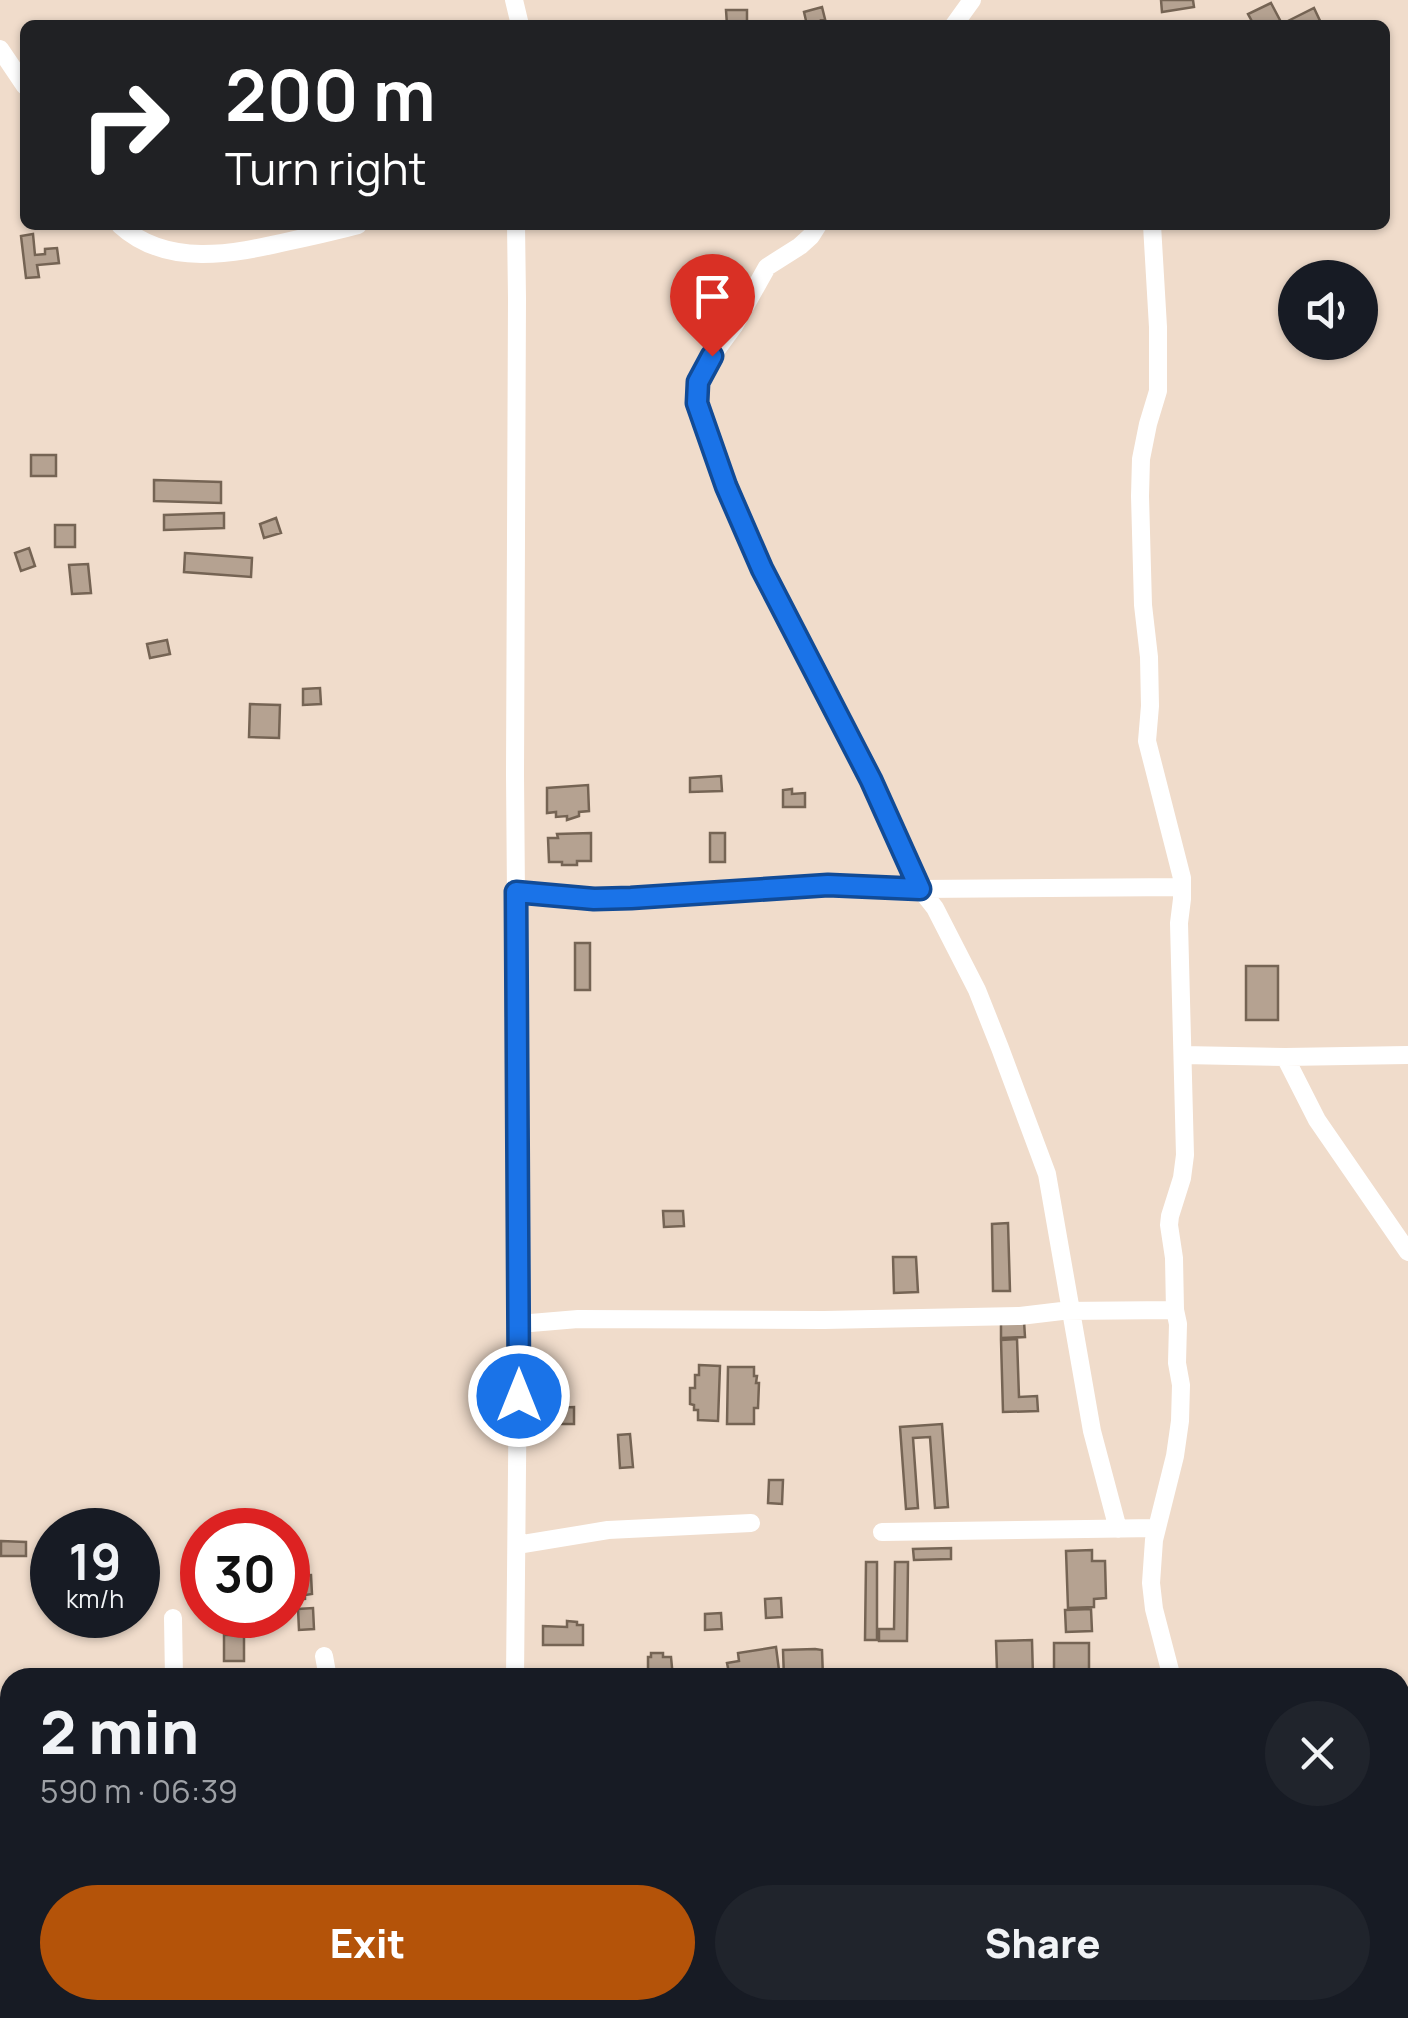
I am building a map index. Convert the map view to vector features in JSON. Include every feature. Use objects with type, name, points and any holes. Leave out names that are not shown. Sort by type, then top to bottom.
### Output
[{"type":"street","points":[[0,48],[20,78]]},
{"type":"street","points":[[125,230],[167,250],[212,255],[336,230]]},
{"type":"street","points":[[515,1668],[519,1324],[516,230]]},
{"type":"street","points":[[815,230],[800,246],[767,267],[698,382],[697,403],[726,486],[762,569],[841,718],[920,889],[936,908],[977,990],[1047,1174],[1092,1432],[1118,1529]]},
{"type":"street","points":[[1152,230],[1158,391],[1141,459],[1140,496],[1142,605],[1149,657],[1147,741],[1182,878],[1179,923],[1184,1155],[1169,1225],[1178,1324],[1176,1364],[1182,1385],[1180,1421],[1156,1528],[1151,1583],[1169,1668]]},
{"type":"street","points":[[516,892],[594,899],[828,885],[920,889],[1182,887]]},
{"type":"street","points":[[1184,1054],[1408,1055]]},
{"type":"street","points":[[1285,1057],[1317,1120],[1408,1252]]},
{"type":"street","points":[[519,1324],[578,1319],[824,1320],[1175,1310]]},
{"type":"street","points":[[517,1545],[608,1530],[751,1522]]},
{"type":"street","points":[[882,1532],[1156,1528]]},
{"type":"street","points":[[173,1618],[174,1668]]},
{"type":"street","points":[[324,1656],[326,1668]]},
{"type":"building","points":[[1161,0],[1193,0],[1194,7],[1162,12]]},
{"type":"building","points":[[1271,3],[1280,20],[1251,20],[1248,14]]},
{"type":"building","points":[[822,7],[825,19],[806,20],[804,12]]},
{"type":"building","points":[[1314,8],[1320,20],[1290,20]]},
{"type":"building","points":[[726,10],[747,10],[747,20],[727,20]]},
{"type":"building","points":[[33,234],[35,255],[57,248],[59,263],[37,265],[39,277],[26,278],[21,236]]},
{"type":"building","points":[[31,455],[56,455],[56,476],[31,476]]},
{"type":"building","points":[[154,480],[221,482],[221,503],[154,501]]},
{"type":"building","points":[[224,513],[224,528],[164,530],[164,515]]},
{"type":"building","points":[[276,518],[281,533],[264,538],[260,524]]},
{"type":"building","points":[[55,525],[75,525],[75,547],[55,547]]},
{"type":"building","points":[[29,548],[35,566],[21,571],[15,553]]},
{"type":"building","points":[[185,553],[252,558],[251,577],[184,572]]},
{"type":"building","points":[[88,564],[91,593],[72,594],[69,565]]},
{"type":"building","points":[[167,640],[170,654],[150,658],[147,644]]},
{"type":"building","points":[[320,688],[321,704],[303,705],[303,689]]},
{"type":"building","points":[[250,704],[280,705],[279,738],[249,737]]},
{"type":"building","points":[[721,776],[722,791],[690,792],[690,778]]},
{"type":"building","points":[[588,785],[589,811],[567,820],[567,816],[556,817],[556,812],[547,813],[547,788]]},
{"type":"building","points":[[792,789],[792,794],[805,793],[805,807],[783,807],[783,790]]},
{"type":"building","points":[[591,833],[591,861],[577,861],[577,865],[549,862],[548,838]]},
{"type":"building","points":[[710,833],[725,833],[725,862],[710,862]]},
{"type":"building","points":[[575,943],[590,943],[590,990],[575,990]]},
{"type":"building","points":[[1246,966],[1278,966],[1278,1020],[1246,1020]]},
{"type":"building","points":[[663,1211],[683,1211],[684,1226],[664,1227]]},
{"type":"building","points":[[1008,1223],[1010,1291],[993,1291],[992,1224]]},
{"type":"building","points":[[893,1257],[916,1257],[918,1292],[894,1293]]},
{"type":"building","points":[[1001,1321],[1024,1321],[1025,1337],[1001,1338]]},
{"type":"building","points":[[1017,1339],[1019,1397],[1037,1396],[1038,1411],[1003,1412],[1001,1340]]},
{"type":"building","points":[[699,1365],[720,1366],[718,1421],[698,1420],[698,1410],[690,1404],[690,1388],[695,1388]]},
{"type":"building","points":[[728,1367],[754,1367],[759,1383],[754,1424],[727,1424]]},
{"type":"building","points":[[574,1407],[574,1424],[555,1424],[555,1408]]},
{"type":"building","points":[[942,1424],[948,1507],[935,1508],[930,1437],[913,1438],[918,1508],[906,1509],[900,1427]]},
{"type":"building","points":[[630,1434],[633,1467],[620,1468],[618,1435]]},
{"type":"building","points":[[769,1480],[783,1480],[782,1504],[768,1503]]},
{"type":"building","points":[[1,1541],[26,1542],[26,1556],[1,1556]]},
{"type":"building","points":[[951,1548],[951,1559],[914,1560],[913,1549]]},
{"type":"building","points":[[1092,1550],[1092,1561],[1105,1561],[1106,1598],[1094,1599],[1094,1607],[1068,1608],[1066,1551]]},
{"type":"building","points":[[866,1562],[877,1562],[877,1640],[865,1640]]},
{"type":"building","points":[[895,1562],[908,1562],[907,1641],[879,1641],[879,1629],[894,1629]]},
{"type":"building","points":[[781,1598],[782,1617],[766,1618],[765,1599]]},
{"type":"building","points":[[313,1608],[314,1629],[310,1629]]},
{"type":"building","points":[[1091,1609],[1092,1631],[1066,1632],[1065,1610]]},
{"type":"building","points":[[721,1613],[722,1629],[705,1630],[705,1614]]},
{"type":"building","points":[[567,1621],[583,1625],[583,1645],[543,1645],[543,1626],[567,1627]]},
{"type":"building","points":[[224,1638],[244,1638],[244,1661],[224,1661]]},
{"type":"building","points":[[1032,1640],[1033,1668],[997,1668],[996,1641]]},
{"type":"building","points":[[1054,1643],[1089,1643],[1089,1668],[1054,1668]]},
{"type":"building","points":[[776,1647],[779,1668],[728,1668],[727,1663],[739,1661],[738,1653]]},
{"type":"building","points":[[783,1650],[822,1650],[823,1668],[784,1668]]},
{"type":"building","points":[[651,1653],[663,1653],[663,1657],[671,1657],[672,1668],[648,1668]]},
{"type":"route","points":[[519,1396],[516,892],[594,899],[828,885],[920,889],[841,718],[762,569],[726,486],[697,403],[698,382],[712,356]]}]
